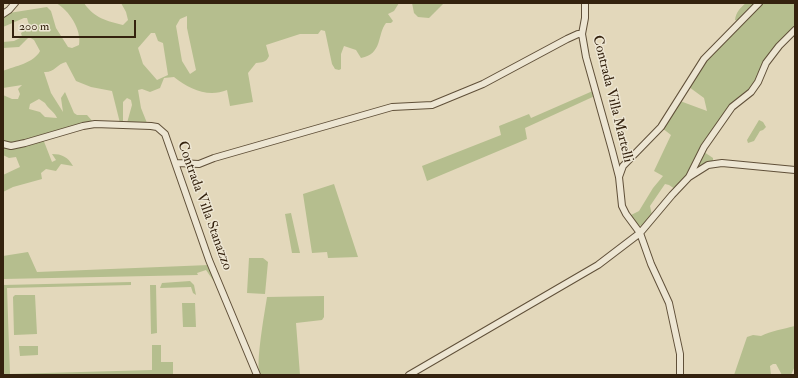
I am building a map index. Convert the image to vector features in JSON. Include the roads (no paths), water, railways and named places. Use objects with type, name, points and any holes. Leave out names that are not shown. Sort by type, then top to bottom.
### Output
[{"type":"street","points":[[7,3],[9,10]]},
{"type":"street","points":[[3,14],[15,3]]},
{"type":"street","name":"Contrada Villa Martelli","points":[[585,3],[585,18],[582,34],[586,57],[600,100],[619,177],[622,206],[640,233],[651,264],[669,303],[680,354],[680,375]]},
{"type":"street","name":"Contrada Villa Martelli","points":[[619,177],[623,166],[661,127],[704,59],[759,3]]},
{"type":"street","points":[[689,177],[704,147],[732,107],[751,92],[758,82],[766,63],[779,46],[795,30]]},
{"type":"street","points":[[177,163],[199,164],[220,156],[392,107],[432,105],[483,84],[574,35],[582,34]]},
{"type":"street","name":"Contrada Villa Stanazzo","points":[[3,144],[11,146],[25,143],[83,126],[95,124],[151,126],[157,127],[165,134],[177,163],[210,260],[257,375]]},
{"type":"street","points":[[409,375],[598,266],[640,233],[689,177],[708,165],[722,163],[795,170]]}]
